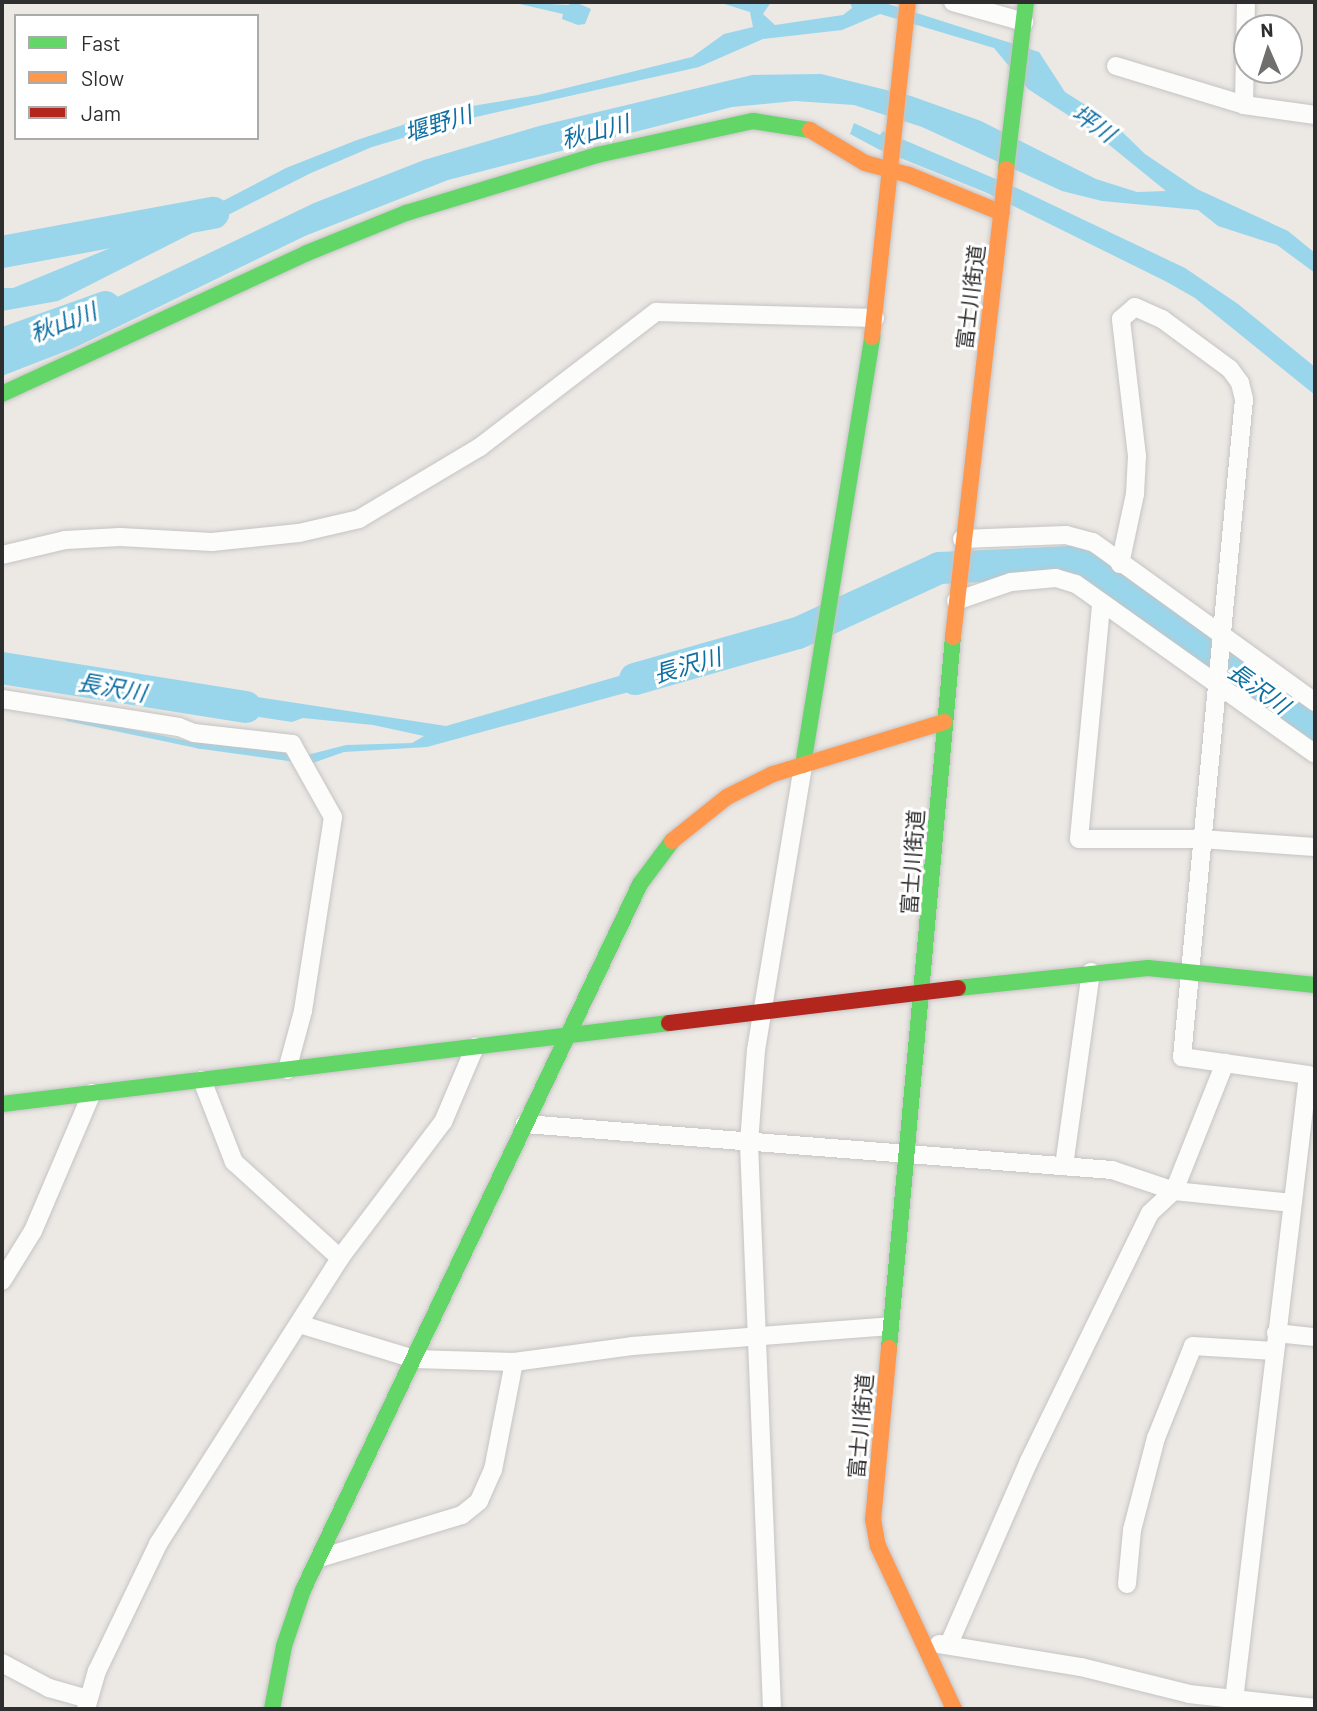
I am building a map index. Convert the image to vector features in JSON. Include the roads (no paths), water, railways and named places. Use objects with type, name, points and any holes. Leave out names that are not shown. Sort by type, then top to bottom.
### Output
[{"type":"street","points":[[772,1709],[754,1338],[749,1143],[762,1010],[874,318],[908,2]]},
{"type":"street","points":[[953,2],[1024,22]]},
{"type":"street","name":"富士川街道","points":[[954,1709],[874,1532],[890,1326],[924,992],[956,600],[1026,2]]},
{"type":"street","points":[[1244,106],[1246,2]]},
{"type":"street","points":[[1116,66],[1244,106],[1315,116]]},
{"type":"street","points":[[2,394],[307,253],[393,218],[484,186],[597,155],[753,121],[779,121],[804,127],[865,163],[890,163],[1002,208]]},
{"type":"street","points":[[1120,564],[1135,494],[1137,456],[1121,318],[1135,307],[1162,319],[1230,369],[1240,383],[1244,399],[1182,1057],[1308,1075],[1234,1700]]},
{"type":"street","points":[[2,555],[65,540],[120,537],[212,542],[299,533],[359,519],[481,447],[656,312],[874,318]]},
{"type":"street","points":[[962,540],[1066,536],[1093,542],[1221,638],[1315,702]]},
{"type":"street","points":[[956,600],[1011,582],[1056,578],[1076,584],[1101,606],[1315,754]]},
{"type":"street","points":[[1101,606],[1079,839],[1201,839],[1315,847]]},
{"type":"street","points":[[2,699],[179,726],[194,733],[292,744],[333,817],[303,1011],[287,1070]]},
{"type":"street","points":[[272,1709],[284,1646],[303,1590],[640,884],[658,856],[685,827],[727,797],[803,765],[944,722]]},
{"type":"street","points":[[2,1104],[1091,972],[1148,968],[1315,985]]},
{"type":"street","points":[[1064,1166],[1091,972]]},
{"type":"street","points":[[2,1663],[87,1704],[97,1671],[158,1544],[208,1459],[340,1258],[443,1122],[475,1047]]},
{"type":"street","points":[[949,1644],[1028,1463],[1150,1213],[1174,1191],[1225,1063]]},
{"type":"street","points":[[202,1080],[234,1162],[340,1258]]},
{"type":"street","points":[[2,1281],[33,1231],[92,1093]]},
{"type":"street","points":[[525,1124],[1112,1170],[1174,1191],[1292,1203]]},
{"type":"street","points":[[299,1324],[414,1359],[514,1362],[890,1326]]},
{"type":"street","points":[[1127,1584],[1132,1530],[1156,1438],[1193,1346],[1315,1337]]},
{"type":"street","points":[[320,1558],[462,1514],[478,1501],[493,1470],[514,1362]]},
{"type":"street","points":[[925,1644],[949,1644],[1081,1667],[1188,1701],[1234,1700],[1315,1708]]},
{"type":"water","points":[[511,2],[568,5],[575,2],[591,9],[585,24],[578,25],[562,19],[563,14]]},
{"type":"water","name":"坪川","points":[[718,2],[771,2],[763,14],[775,25],[843,15],[852,8],[850,2],[882,2],[1039,52],[1065,92],[1112,122],[1145,154],[1197,189],[1288,231],[1315,253],[1315,273],[1277,245],[1218,226],[1198,210],[1102,201],[1062,191],[922,127],[854,105],[795,101],[732,107],[448,180],[305,236],[74,348],[2,376],[2,352],[314,203],[424,160],[539,126],[752,75],[821,74],[911,96],[981,121],[1096,179],[1137,192],[1166,191],[1092,131],[1028,89],[994,48],[880,14],[842,30],[763,39],[699,67],[467,119],[372,147],[311,173],[58,301],[2,311],[2,288],[13,288],[215,205],[286,168],[357,140],[448,110],[538,95],[692,57],[724,34],[753,27],[750,12]]},
{"type":"water","points":[[854,123],[880,135],[883,131],[1019,189],[1185,268],[1238,304],[1315,367],[1315,395],[1195,298],[985,192],[878,149],[850,134]]},
{"type":"water","points":[[671,661],[680,678],[427,747],[344,752],[310,764],[195,748],[196,742],[307,755],[346,745],[412,743],[424,736],[373,725],[303,718],[292,722],[201,708],[204,697],[237,699],[244,695],[446,726]]},
{"type":"waterway","name":"堰野川","points":[[2,252],[213,213]]},
{"type":"waterway","name":"秋山川","points":[[2,344],[106,307]]},
{"type":"waterway","name":"長沢川","points":[[635,679],[798,633],[939,568],[1070,562],[1103,573],[1315,729]]},
{"type":"waterway","name":"長沢川","points":[[2,668],[246,707]]},
{"type":"waterway","points":[[67,718],[201,746]]}]
